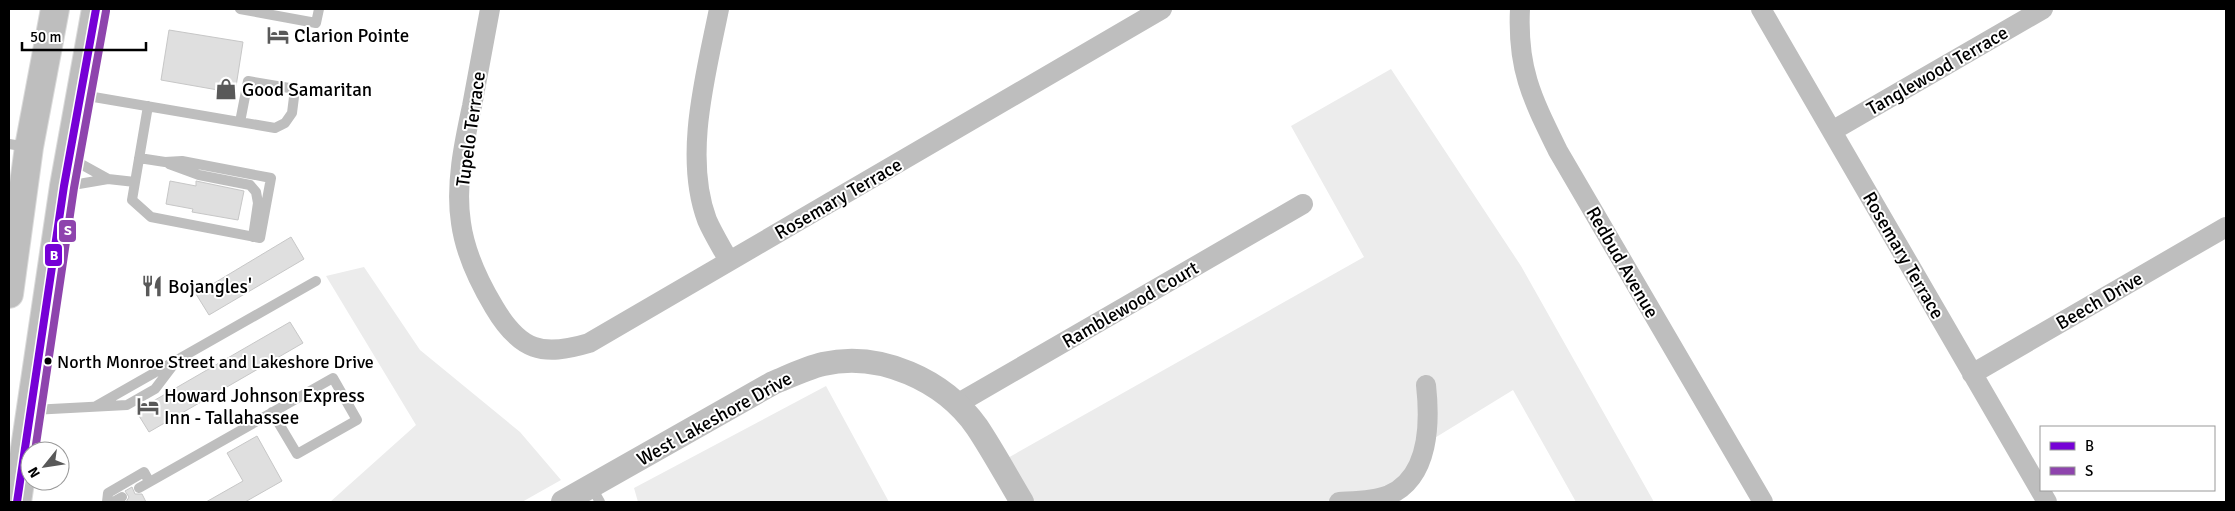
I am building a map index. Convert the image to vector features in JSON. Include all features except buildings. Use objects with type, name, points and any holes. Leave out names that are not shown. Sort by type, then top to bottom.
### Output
[{"type":"main road","points":[[9,285],[24,181],[19,145],[55,9]]},
{"type":"main road","points":[[17,502],[64,186],[96,9]]},
{"type":"main road","points":[[19,145],[69,158]]},
{"type":"main road","points":[[24,181],[64,186]]},
{"type":"street","name":"Tupelo Terrace","points":[[490,9],[464,144],[460,186],[461,221],[464,239],[476,272],[501,320],[509,329]]},
{"type":"street","points":[[719,9],[705,80],[696,167],[699,192],[708,222],[729,261]]},
{"type":"street","name":"Redbud Avenue","points":[[1520,9],[1520,50],[1525,76],[1538,111],[1558,151],[1763,502]]},
{"type":"street","name":"Rosemary Terrace","points":[[1761,9],[2040,490]]},
{"type":"street","name":"Tanglewood Terrace","points":[[1832,131],[2016,15],[2043,9]]},
{"type":"street","name":"Rosemary Terrace","points":[[509,329],[528,345],[551,351],[565,350],[589,343],[1150,12]]},
{"type":"street","name":"Ramblewood Court","points":[[957,404],[1303,204]]},
{"type":"street","name":"Beech Drive","points":[[1972,374],[2226,227]]},
{"type":"street","name":"West Lakeshore Drive","points":[[563,502],[596,494],[773,383],[803,370],[825,364],[850,361],[897,368],[929,382],[957,404],[976,426],[1022,502]]},
{"type":"street","points":[[1339,502],[1389,495],[1401,487],[1411,476],[1422,456],[1428,429],[1426,385]]},
{"type":"street","name":"Rosemary Terrace","points":[[2041,491],[2047,502]]},
{"type":"lane","points":[[240,9],[316,23],[319,9]]},
{"type":"lane","points":[[81,94],[148,106],[240,122],[275,128],[285,123],[292,113],[295,88],[248,81],[240,122]]},
{"type":"lane","points":[[139,158],[165,162],[182,161],[271,178],[260,238],[151,217],[132,200],[139,158],[148,106]]},
{"type":"lane","points":[[69,158],[108,179]]},
{"type":"lane","points":[[165,162],[199,175],[250,185],[256,192],[258,203],[253,237]]},
{"type":"lane","points":[[64,186],[108,179],[135,182]]},
{"type":"lane","points":[[30,410],[96,406],[316,281]]},
{"type":"lane","points":[[139,488],[150,481],[272,412],[333,378],[357,420],[297,454],[272,412]]},
{"type":"lane","points":[[107,502],[108,493],[144,472],[150,481]]},
{"type":"shaded area","points":[[1391,69],[1521,266],[1654,502],[1576,502],[1513,390],[1433,439],[1386,502],[1033,502],[1006,459],[1364,257],[1291,126]]},
{"type":"shaded area","points":[[364,267],[420,350],[520,432],[561,480],[522,502],[330,502],[416,425],[326,276]]},
{"type":"shaded area","points":[[826,386],[889,502],[638,502],[634,488]]},
{"type":"transit line","name":"B","points":[[17,502],[64,186],[96,9]]},
{"type":"transit line","name":"S","points":[[36,441],[74,188],[106,11]]},
{"type":"place","name":"Clarion Pointe","points":[[278,35]]},
{"type":"place","name":"Good Samaritan","points":[[226,89]]},
{"type":"place","name":"Bojangles'","points":[[152,286]]},
{"type":"place","name":"North Monroe Street and Lakeshore Drive","points":[[48,361]]},
{"type":"place","name":"Howard Johnson Express Inn - Tallahassee","points":[[148,406]]}]
